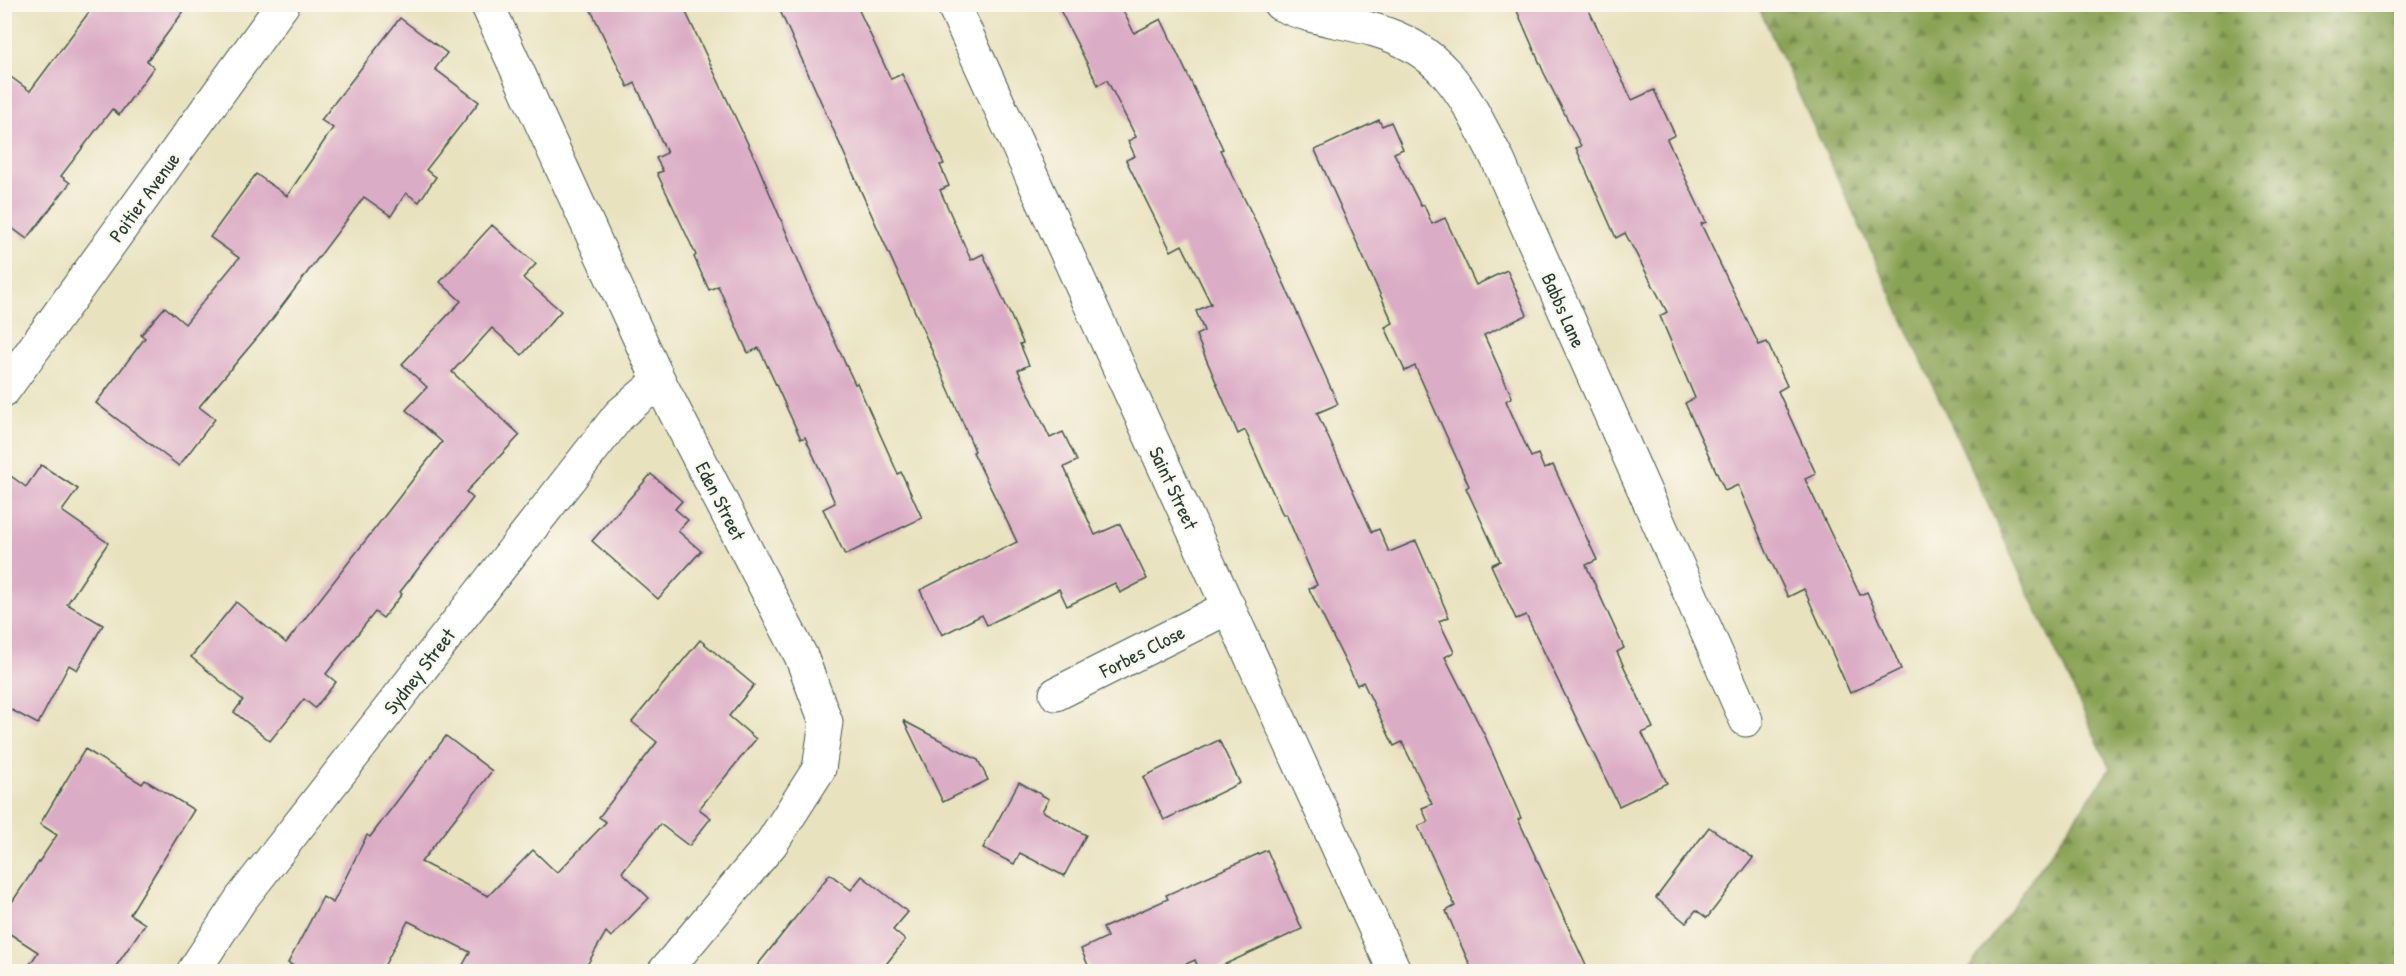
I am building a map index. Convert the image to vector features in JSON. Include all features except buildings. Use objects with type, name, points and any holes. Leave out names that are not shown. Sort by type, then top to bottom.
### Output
[{"type":"street","name":"Poitier Avenue","points":[[4,390],[283,4]]},
{"type":"street","name":"Eden Street","points":[[487,4],[659,381],[801,656],[825,722],[819,769],[771,844],[664,972]]},
{"type":"street","name":"Saint Street","points":[[953,4],[1395,972]]},
{"type":"street","name":"Babbs Lane","points":[[1280,4],[1304,15],[1374,29],[1403,40],[1433,58],[1463,93],[1497,158],[1746,720]]},
{"type":"street","name":"Sydney Street","points":[[193,972],[241,899],[620,414],[659,381]]},
{"type":"street","name":"Forbes Close","points":[[1056,694],[1229,607]]},
{"type":"green space","points":[[1771,5],[2401,5],[2401,971],[1967,971],[2110,769],[1760,10]]}]
